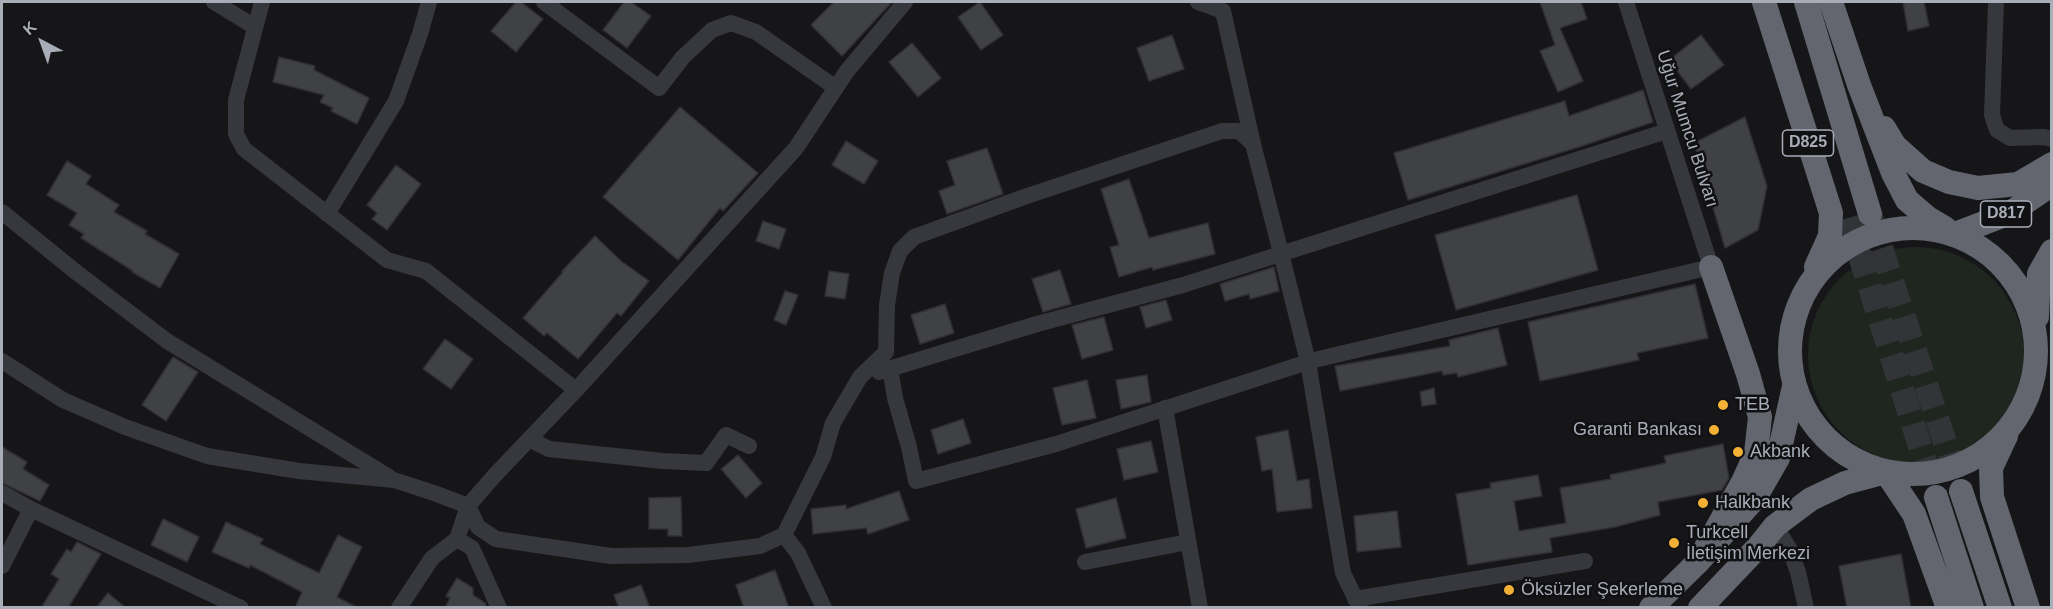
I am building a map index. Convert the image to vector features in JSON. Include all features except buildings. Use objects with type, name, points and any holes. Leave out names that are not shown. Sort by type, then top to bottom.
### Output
[{"type":"highway","name":"D825","points":[[1651,608],[1698,562],[1755,498],[1779,458],[1794,386],[1789,347],[1795,314],[1830,236],[1831,213],[1764,2]]},
{"type":"highway","points":[[1779,2],[1859,216],[1806,2]]},
{"type":"highway","points":[[1831,2],[1859,85],[1893,173],[1907,200],[1928,218],[1989,252],[2010,272],[2025,295],[2037,338]]},
{"type":"highway","points":[[1859,85],[1894,146],[1923,171],[1949,182],[1978,188],[2018,184],[2052,164]]},
{"type":"highway","name":"D817","points":[[1955,234],[2010,213],[2052,184]]},
{"type":"highway","points":[[1809,283],[1838,252],[1859,239],[1882,231],[1918,227],[1955,234]]},
{"type":"highway","points":[[2028,608],[1992,497],[1991,468],[2009,429],[2023,408],[2032,385],[2037,362],[2039,274],[2052,251]]},
{"type":"highway","points":[[1698,562],[1743,482],[1756,453],[1760,417],[1748,374],[1711,267]]},
{"type":"highway","points":[[1794,386],[1812,423],[1837,449],[1860,463],[1886,472],[1913,475],[1941,471],[1973,459],[1992,446],[2009,429]]},
{"type":"highway","points":[[1700,608],[1775,526],[1811,499],[1845,483],[1886,472]]},
{"type":"highway","points":[[1886,472],[1914,514],[1948,608]]},
{"type":"highway","points":[[1961,491],[2000,608]]},
{"type":"highway","points":[[1936,496],[1972,608]]},
{"type":"street","points":[[214,2],[255,27]]},
{"type":"street","points":[[262,2],[236,100],[236,134],[244,149],[387,260],[426,271],[576,390]]},
{"type":"street","points":[[327,214],[396,101],[429,2]]},
{"type":"street","points":[[544,2],[658,88],[683,57],[712,30],[731,23],[756,32],[836,88]]},
{"type":"street","points":[[399,608],[432,558],[457,539],[468,506],[796,148],[847,71],[905,2]]},
{"type":"street","points":[[1198,2],[1223,11],[1252,144],[1308,362],[1343,573],[1358,603],[1585,561]]},
{"type":"street","name":"Uğur Mumcu Bulvarı","points":[[1626,2],[1711,267]]},
{"type":"street","points":[[1996,2],[1992,115],[1997,130],[2010,138],[2044,137],[2052,139]]},
{"type":"street","points":[[2,360],[63,400],[125,427],[207,456],[299,471],[394,480],[435,493],[468,506],[478,527],[496,539],[610,556],[688,555],[760,546],[784,535],[823,457],[833,423],[860,377],[886,352],[887,306],[892,273],[900,251],[914,237],[1024,197],[1222,131],[1239,131],[1252,144]]},
{"type":"street","points":[[860,377],[1037,324],[1183,285],[1667,131]]},
{"type":"street","points":[[2,212],[167,341],[394,480]]},
{"type":"street","points":[[890,368],[895,398],[916,481],[1056,444],[1308,362],[1711,267]]},
{"type":"street","points":[[1165,408],[1200,608]]},
{"type":"street","points":[[529,439],[549,449],[663,461],[706,463],[726,435],[749,446]]},
{"type":"street","points":[[2,493],[31,509],[241,608]]},
{"type":"street","points":[[2,566],[31,509]]},
{"type":"street","points":[[1775,526],[1789,548],[1798,572],[1806,608]]},
{"type":"street","points":[[784,535],[798,553],[824,608]]},
{"type":"street","points":[[457,539],[472,548],[499,608]]},
{"type":"street","points":[[1085,562],[1188,542]]},
{"type":"shaded area","points":[[1916,247],[1937,249],[1957,255],[1976,265],[1992,279],[2006,295],[2016,314],[2022,334],[2024,355],[2022,376],[2016,396],[2006,415],[1992,431],[1976,445],[1957,455],[1937,461],[1916,463],[1895,461],[1875,455],[1856,445],[1840,431],[1826,415],[1816,396],[1810,376],[1808,355],[1810,334],[1816,314],[1826,295],[1840,279],[1856,265],[1875,255],[1895,249]]},
{"type":"tunnel","points":[[1870,214],[1961,491]]},
{"type":"tunnel","points":[[1848,218],[1936,497]]},
{"type":"place","name":"TEB","points":[[1723,405]]},
{"type":"place","name":"Garanti Bankası","points":[[1714,430]]},
{"type":"place","name":"Akbank","points":[[1738,452]]},
{"type":"place","name":"Halkbank","points":[[1703,503]]},
{"type":"place","name":"Turkcell İletişim Merkezi","points":[[1674,543]]},
{"type":"place","name":"Öksüzler Şekerleme","points":[[1509,590]]}]
